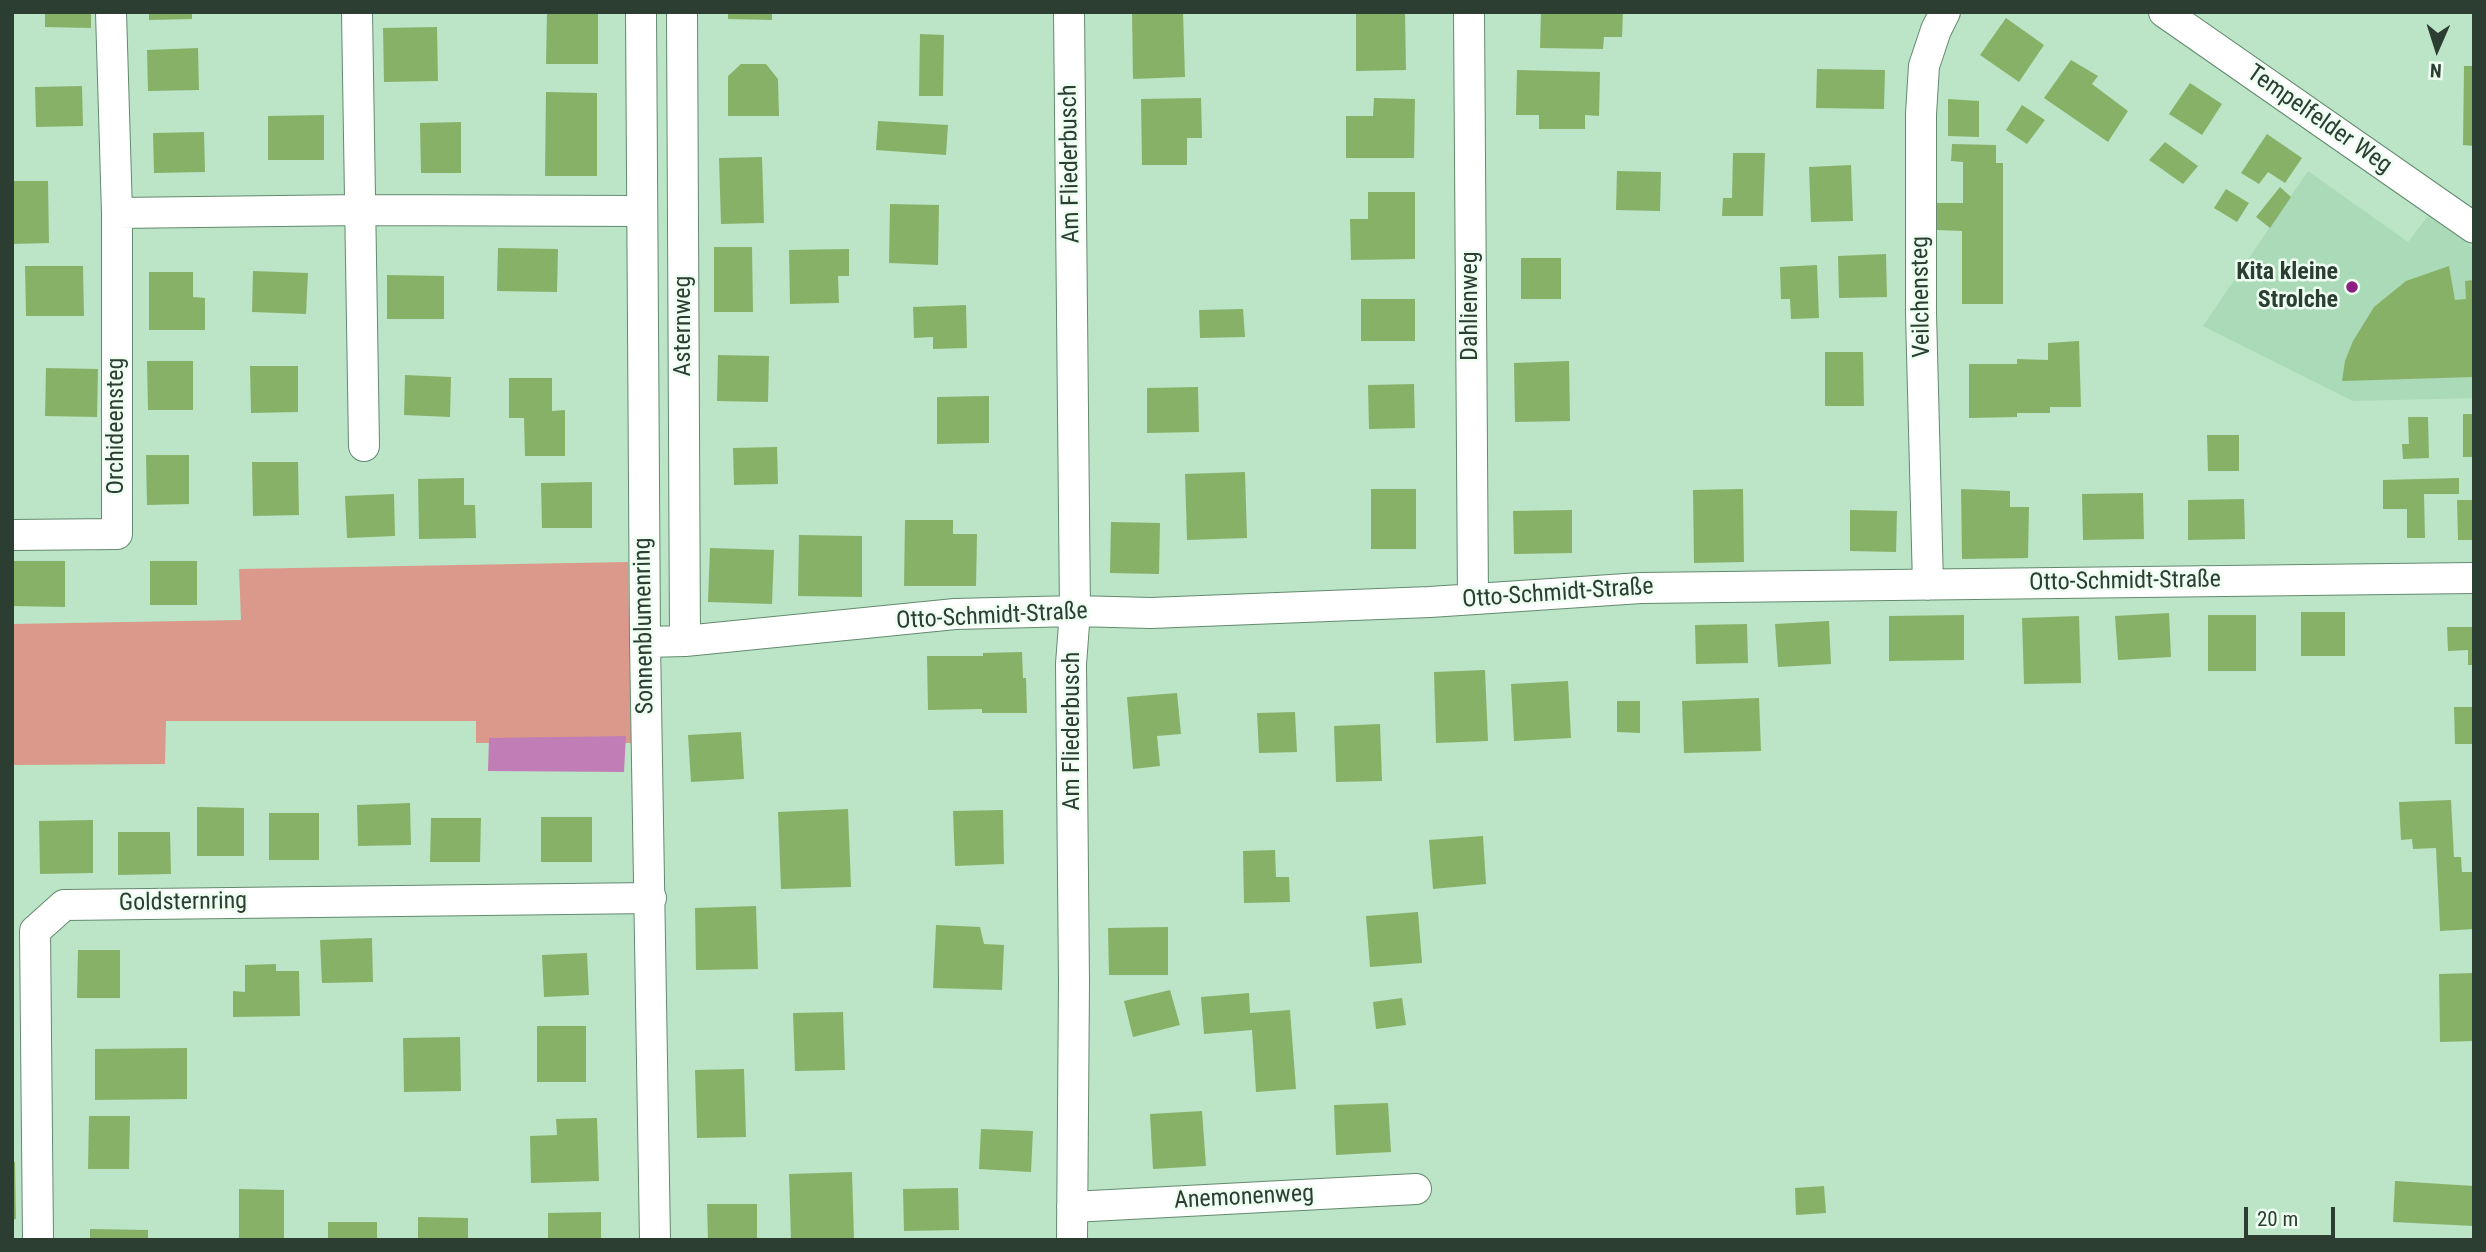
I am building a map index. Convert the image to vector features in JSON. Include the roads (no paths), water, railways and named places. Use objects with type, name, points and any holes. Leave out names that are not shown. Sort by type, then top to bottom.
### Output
[{"type":"street","name":"Orchideensteg","points":[[12,536],[117,534],[117,213],[111,12]]},
{"type":"street","points":[[357,12],[362,210],[363,446]]},
{"type":"street","name":"Sonnenblumenring","points":[[641,12],[645,642],[655,1240]]},
{"type":"street","name":"Asternweg","points":[[682,12],[685,641]]},
{"type":"street","name":"Am Fliederbusch","points":[[1069,12],[1075,611],[1071,664],[1074,982],[1072,1240]]},
{"type":"street","name":"Dahlienweg","points":[[1469,12],[1473,599]]},
{"type":"street","name":"Veilchensteg","points":[[1928,585],[1921,313],[1920,114],[1924,66],[1945,12]]},
{"type":"street","name":"Tempelfelder Weg","points":[[2164,12],[2474,228]]},
{"type":"street","points":[[117,213],[642,211]]},
{"type":"street","name":"Otto-Schmidt-Straße","points":[[645,642],[685,641],[955,614],[1075,611],[1151,614],[1641,588],[2474,578]]},
{"type":"street","name":"Goldsternring","points":[[38,1240],[35,931],[64,905],[650,898]]},
{"type":"street","name":"Anemonenweg","points":[[1072,1207],[1416,1189]]},
{"type":"place","name":"Kita kleine Strolche","points":[[2352,287]]}]
